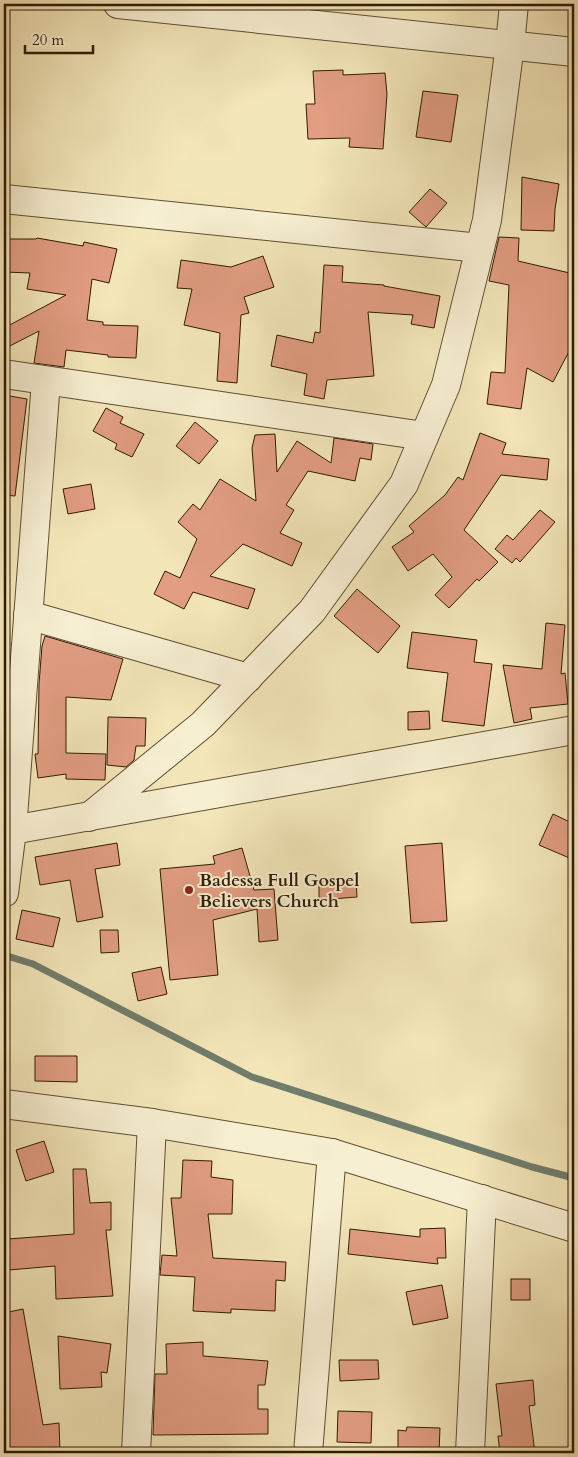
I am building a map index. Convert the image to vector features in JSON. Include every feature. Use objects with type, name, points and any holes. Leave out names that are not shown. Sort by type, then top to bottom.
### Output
[{"type":"street","points":[[118,4],[574,52]]},
{"type":"street","points":[[89,817],[203,724],[312,611],[404,484],[446,385],[487,220],[514,4]]},
{"type":"street","points":[[4,199],[480,248]]},
{"type":"street","points":[[4,374],[424,436]]},
{"type":"street","points":[[4,894],[46,381]]},
{"type":"street","points":[[28,615],[248,678]]},
{"type":"street","points":[[8,828],[89,817],[574,730]]},
{"type":"street","points":[[4,1104],[152,1123],[332,1153],[574,1228]]},
{"type":"street","points":[[136,1453],[152,1123]]},
{"type":"street","points":[[308,1453],[332,1153]]},
{"type":"street","points":[[470,1453],[482,1199]]},
{"type":"building","points":[[343,70],[343,75],[385,73],[387,94],[383,149],[349,147],[350,138],[308,139],[306,104],[315,104],[313,71]]},
{"type":"building","points":[[423,91],[458,95],[451,142],[416,137]]},
{"type":"building","points":[[522,177],[559,184],[554,231],[521,230]]},
{"type":"building","points":[[430,189],[447,203],[426,227],[409,212]]},
{"type":"building","points":[[499,237],[519,238],[518,261],[574,274],[574,342],[553,382],[527,368],[521,409],[487,404],[491,372],[505,373],[509,285],[489,281]]},
{"type":"building","points":[[37,238],[83,246],[84,242],[117,249],[109,283],[92,279],[87,320],[103,322],[103,325],[138,326],[136,358],[108,357],[108,355],[66,350],[64,367],[34,363],[39,331],[4,349],[4,328],[66,295],[27,289],[30,273],[4,272],[4,239]]},
{"type":"building","points":[[263,256],[274,287],[244,297],[249,313],[241,315],[237,383],[217,381],[220,333],[184,325],[192,289],[177,288],[181,260],[231,267]]},
{"type":"building","points":[[324,265],[343,266],[342,282],[384,285],[440,296],[434,328],[411,324],[413,315],[368,312],[374,376],[327,380],[324,399],[304,395],[307,374],[271,366],[277,335],[313,343],[315,332],[320,333]]},
{"type":"building","points":[[4,395],[27,399],[15,496],[4,495]]},
{"type":"building","points":[[106,408],[123,417],[120,423],[144,434],[132,457],[115,449],[117,444],[93,431]]},
{"type":"building","points":[[195,422],[218,441],[199,464],[176,446]]},
{"type":"building","points":[[480,433],[506,443],[502,454],[549,459],[547,480],[501,475],[464,530],[498,562],[479,581],[477,579],[449,608],[435,595],[452,577],[433,554],[408,571],[392,547],[414,532],[409,526],[445,495],[458,477],[463,480]]},
{"type":"building","points":[[275,434],[277,472],[297,441],[331,463],[334,438],[373,444],[371,460],[360,458],[355,481],[308,471],[286,505],[294,510],[280,533],[302,543],[292,566],[243,544],[210,576],[255,589],[248,609],[193,592],[184,609],[154,594],[165,571],[180,578],[197,539],[178,522],[193,504],[200,510],[220,479],[256,501],[252,448],[255,435]]},
{"type":"building","points":[[91,484],[95,509],[68,514],[63,489]]},
{"type":"building","points":[[540,510],[555,522],[520,562],[516,558],[512,563],[495,549],[507,535],[513,540]]},
{"type":"building","points":[[357,589],[400,626],[378,653],[334,616]]},
{"type":"building","points":[[546,623],[565,625],[561,674],[565,673],[568,704],[530,708],[532,719],[514,723],[503,665],[542,669]]},
{"type":"building","points":[[412,632],[477,640],[474,662],[492,664],[484,726],[442,721],[448,673],[407,668]]},
{"type":"building","points":[[45,636],[123,659],[111,700],[66,697],[66,753],[106,754],[105,780],[66,779],[66,774],[38,778],[35,754],[38,754],[39,684],[42,646]]},
{"type":"building","points":[[429,711],[430,729],[408,730],[408,712]]},
{"type":"building","points":[[108,717],[146,718],[145,746],[136,746],[134,760],[126,767],[107,765]]},
{"type":"building","points":[[553,814],[574,824],[574,860],[539,845]]},
{"type":"building","points":[[117,843],[120,865],[95,869],[103,917],[77,922],[70,880],[40,885],[35,857]]},
{"type":"building","points":[[442,843],[447,921],[411,923],[405,846]]},
{"type":"building","points":[[242,848],[254,890],[274,889],[278,940],[259,942],[257,909],[213,920],[218,975],[170,980],[160,869],[215,864],[213,856]]},
{"type":"building","points":[[356,879],[357,897],[319,900],[319,881]]},
{"type":"building","points":[[22,910],[60,918],[53,947],[16,939]]},
{"type":"building","points":[[100,930],[118,930],[119,952],[101,953]]},
{"type":"building","points":[[161,967],[167,994],[138,1001],[132,973]]},
{"type":"building","points":[[35,1056],[77,1056],[77,1082],[35,1081]]},
{"type":"building","points":[[44,1141],[54,1172],[26,1181],[16,1150]]},
{"type":"building","points":[[183,1160],[212,1161],[211,1177],[233,1180],[232,1214],[208,1214],[213,1258],[286,1262],[285,1281],[276,1280],[275,1311],[231,1309],[231,1313],[193,1311],[195,1277],[160,1275],[162,1255],[177,1256],[171,1198],[181,1198]]},
{"type":"building","points":[[73,1169],[86,1169],[90,1203],[111,1202],[111,1230],[106,1230],[113,1296],[56,1299],[55,1266],[9,1270],[8,1239],[74,1234]]},
{"type":"building","points":[[445,1228],[446,1258],[437,1258],[438,1264],[348,1254],[350,1229],[420,1237],[420,1229]]},
{"type":"building","points":[[511,1279],[530,1279],[530,1300],[511,1300]]},
{"type":"building","points":[[442,1285],[448,1318],[413,1325],[406,1292]]},
{"type":"building","points":[[23,1309],[43,1425],[59,1423],[60,1453],[41,1453],[41,1450],[4,1450],[4,1313]]},
{"type":"building","points":[[58,1336],[111,1344],[107,1373],[101,1372],[102,1387],[60,1389]]},
{"type":"building","points":[[203,1342],[203,1356],[268,1361],[265,1385],[258,1385],[258,1409],[268,1409],[268,1434],[153,1435],[155,1374],[167,1374],[166,1344]]},
{"type":"building","points":[[339,1360],[378,1360],[379,1379],[340,1381]]},
{"type":"building","points":[[533,1380],[535,1405],[529,1406],[535,1453],[500,1453],[498,1436],[502,1436],[496,1384]]},
{"type":"building","points":[[338,1411],[372,1412],[371,1443],[337,1442]]},
{"type":"building","points":[[407,1427],[440,1428],[439,1453],[398,1453],[398,1430],[406,1431]]},
{"type":"waterway","points":[[4,955],[33,964],[252,1077],[532,1167],[574,1178]]},
{"type":"place","name":"Badessa Full Gospel Believers Church","points":[[189,890]]}]
